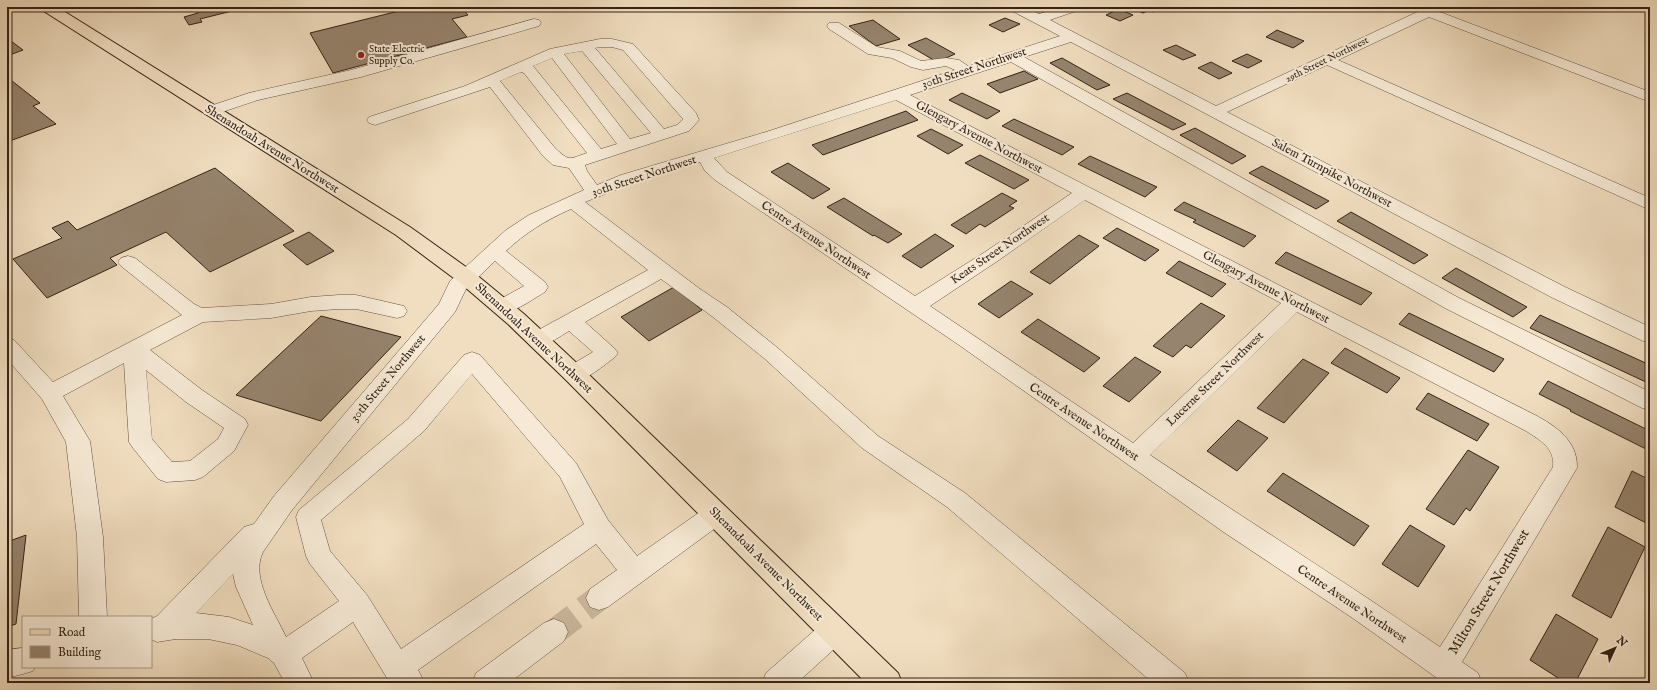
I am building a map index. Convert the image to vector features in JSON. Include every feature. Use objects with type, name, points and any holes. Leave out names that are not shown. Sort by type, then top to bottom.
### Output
[{"type":"main road","name":"Shenandoah Avenue Northwest","points":[[47,7],[210,111],[403,231],[466,276],[502,307],[574,374],[887,683]]},
{"type":"street","name":"Salem Turnpike Northwest","points":[[1015,7],[1558,292],[1650,336]]},
{"type":"street","points":[[1039,19],[1074,7]]},
{"type":"street","points":[[1434,9],[1650,97]]},
{"type":"street","name":"29th Street Northwest","points":[[1215,112],[1434,9]]},
{"type":"street","points":[[210,111],[249,97],[331,80],[444,50],[534,23]]},
{"type":"street","points":[[834,26],[873,51],[895,54],[923,66],[946,62],[954,63],[966,71]]},
{"type":"street","name":"30th Street Northwest","points":[[158,629],[283,503],[448,307],[457,286],[466,276],[495,252],[513,234],[535,219],[572,201],[627,179],[772,135],[1072,37]]},
{"type":"street","points":[[375,120],[470,89],[555,52],[612,43],[628,47],[690,116],[691,120],[682,128],[597,154],[583,159],[576,165]]},
{"type":"street","points":[[586,46],[661,134]]},
{"type":"street","points":[[555,52],[626,145]]},
{"type":"street","points":[[1011,56],[1452,303],[1650,402]]},
{"type":"street","points":[[1328,60],[1650,205]]},
{"type":"street","points":[[521,66],[529,70],[597,154]]},
{"type":"street","points":[[488,82],[495,84],[549,152],[559,161],[576,165]]},
{"type":"street","name":"Glengary Avenue Northwest","points":[[897,94],[1542,430],[1555,440],[1563,452],[1566,462],[1565,468],[1535,517]]},
{"type":"street","name":"Centre Avenue Northwest","points":[[704,156],[721,176],[915,306],[1468,683]]},
{"type":"street","points":[[576,165],[579,172],[594,192]]},
{"type":"street","name":"Keats Street Northwest","points":[[915,306],[992,256],[1085,192]]},
{"type":"street","points":[[572,201],[661,271],[720,312],[755,340],[870,442],[956,500],[1175,683]]},
{"type":"street","points":[[495,252],[538,287],[502,307]]},
{"type":"street","points":[[128,262],[187,309],[199,315]]},
{"type":"street","points":[[538,340],[661,271]]},
{"type":"street","points":[[50,394],[199,315],[271,311],[312,304],[339,302],[356,302],[397,311]]},
{"type":"street","name":"Lucerne Street Northwest","points":[[1134,456],[1295,302]]},
{"type":"street","points":[[571,321],[607,353],[574,374]]},
{"type":"street","points":[[7,345],[50,394],[78,441],[90,537],[93,616]]},
{"type":"street","points":[[134,349],[194,396],[238,425],[226,445],[195,470],[166,472],[141,442],[134,349]]},
{"type":"street","points":[[599,528],[404,676],[357,604],[319,556],[308,517],[416,425],[472,360],[568,470],[599,528],[634,573]]},
{"type":"street","name":"30th Street Northwest","points":[[280,651],[249,587],[246,575],[247,558],[254,544],[283,503]]},
{"type":"street","points":[[599,598],[716,514]]},
{"type":"street","name":"Milton Street Northwest","points":[[1444,666],[1535,517]]},
{"type":"street","points":[[300,683],[280,651],[357,604]]},
{"type":"street","name":"30th Street Northwest","points":[[158,629],[202,626],[236,632],[280,651]]},
{"type":"street","points":[[776,683],[834,630]]},
{"type":"street","points":[[486,683],[554,632]]},
{"type":"street","points":[[7,664],[22,661]]},
{"type":"building","points":[[194,7],[248,7],[200,19],[202,22],[189,25],[184,17],[198,13]]},
{"type":"building","name":"State Electric Supply Co.","points":[[415,7],[461,7],[468,15],[452,19],[467,37],[333,73],[310,33]]},
{"type":"building","points":[[1129,7],[1154,7],[1159,9],[1153,12],[1149,10],[1143,13]]},
{"type":"building","points":[[1119,9],[1133,15],[1120,21],[1106,15]]},
{"type":"building","points":[[1005,18],[1020,24],[1003,32],[989,25]]},
{"type":"building","points":[[873,20],[900,39],[876,46],[849,26]]},
{"type":"building","points":[[1277,30],[1304,41],[1293,48],[1266,37]]},
{"type":"building","points":[[7,38],[23,50],[7,56]]},
{"type":"building","points":[[926,38],[955,54],[937,62],[908,45]]},
{"type":"building","points":[[1176,45],[1196,55],[1183,60],[1163,50]]},
{"type":"building","points":[[1247,54],[1262,61],[1248,68],[1232,61]]},
{"type":"building","points":[[1062,58],[1110,85],[1097,90],[1050,63]]},
{"type":"building","points":[[1211,62],[1232,73],[1219,79],[1198,68]]},
{"type":"building","points":[[1024,71],[1038,79],[1000,93],[987,84]]},
{"type":"building","points":[[7,77],[40,103],[33,106],[56,124],[7,142]]},
{"type":"building","points":[[962,93],[1000,111],[987,119],[949,100]]},
{"type":"building","points":[[1127,93],[1186,124],[1173,130],[1113,99]]},
{"type":"building","points":[[906,111],[918,120],[823,155],[812,145]]},
{"type":"building","points":[[1014,119],[1074,147],[1062,155],[1002,126]]},
{"type":"building","points":[[1195,128],[1246,156],[1232,164],[1180,135]]},
{"type":"building","points":[[931,129],[963,145],[948,154],[917,136]]},
{"type":"building","points":[[980,155],[1029,180],[1014,189],[965,163]]},
{"type":"building","points":[[1090,156],[1157,187],[1145,197],[1078,164]]},
{"type":"building","points":[[788,163],[830,189],[813,199],[771,172]]},
{"type":"building","points":[[1262,166],[1329,201],[1316,209],[1249,173]]},
{"type":"building","points":[[215,168],[294,231],[210,272],[166,232],[110,258],[117,265],[47,298],[13,259],[62,238],[52,228],[68,221],[77,230]]},
{"type":"building","points":[[1002,193],[1017,201],[1009,206],[1014,208],[985,227],[980,224],[966,234],[951,225]]},
{"type":"building","points":[[844,198],[902,234],[888,243],[874,235],[873,236],[827,207]]},
{"type":"building","points":[[1184,202],[1256,236],[1244,247],[1193,222],[1196,220],[1174,210]]},
{"type":"building","points":[[1351,212],[1428,255],[1414,264],[1337,221]]},
{"type":"building","points":[[1117,228],[1159,250],[1145,261],[1103,238]]},
{"type":"building","points":[[309,232],[334,251],[307,265],[283,245]]},
{"type":"building","points":[[935,234],[954,246],[921,268],[902,256]]},
{"type":"building","points":[[1079,235],[1099,246],[1050,284],[1030,272]]},
{"type":"building","points":[[1286,252],[1372,293],[1361,305],[1275,263]]},
{"type":"building","points":[[1179,261],[1226,284],[1212,297],[1166,273]]},
{"type":"building","points":[[1456,268],[1527,307],[1513,317],[1442,278]]},
{"type":"building","points":[[1011,281],[1033,294],[999,318],[978,304]]},
{"type":"building","points":[[674,287],[702,310],[649,341],[621,317]]},
{"type":"building","points":[[1201,303],[1225,316],[1191,348],[1186,345],[1173,357],[1153,346]]},
{"type":"building","points":[[1409,313],[1504,359],[1494,372],[1399,324]]},
{"type":"building","points":[[1540,315],[1650,365],[1650,380],[1648,383],[1530,328]]},
{"type":"building","points":[[321,316],[401,337],[321,421],[236,395]]},
{"type":"building","points":[[1038,319],[1100,358],[1084,372],[1021,332]]},
{"type":"building","points":[[1345,348],[1400,378],[1387,393],[1331,363]]},
{"type":"building","points":[[1135,357],[1161,372],[1129,402],[1103,386]]},
{"type":"building","points":[[1303,359],[1329,373],[1284,423],[1257,408]]},
{"type":"building","points":[[1548,381],[1650,431],[1650,451],[1539,394]]},
{"type":"building","points":[[1428,393],[1489,424],[1477,441],[1416,409]]},
{"type":"building","points":[[1238,420],[1268,438],[1237,471],[1207,451]]},
{"type":"building","points":[[1468,450],[1499,467],[1470,511],[1466,508],[1454,525],[1426,509]]},
{"type":"building","points":[[1632,471],[1650,480],[1650,525],[1615,507]]},
{"type":"building","points":[[1283,473],[1369,526],[1354,546],[1267,491]]},
{"type":"building","points":[[1410,525],[1445,546],[1418,587],[1382,564]]},
{"type":"building","points":[[1608,527],[1645,547],[1611,618],[1572,596]]},
{"type":"building","points":[[26,535],[16,624],[7,627],[7,542]]},
{"type":"building","points":[[1556,614],[1598,639],[1575,683],[1566,683],[1530,660]]},
{"type":"tunnel","points":[[554,632],[599,598]]},
{"type":"place","name":"State Electric Supply Co.","points":[[361,55]]}]
